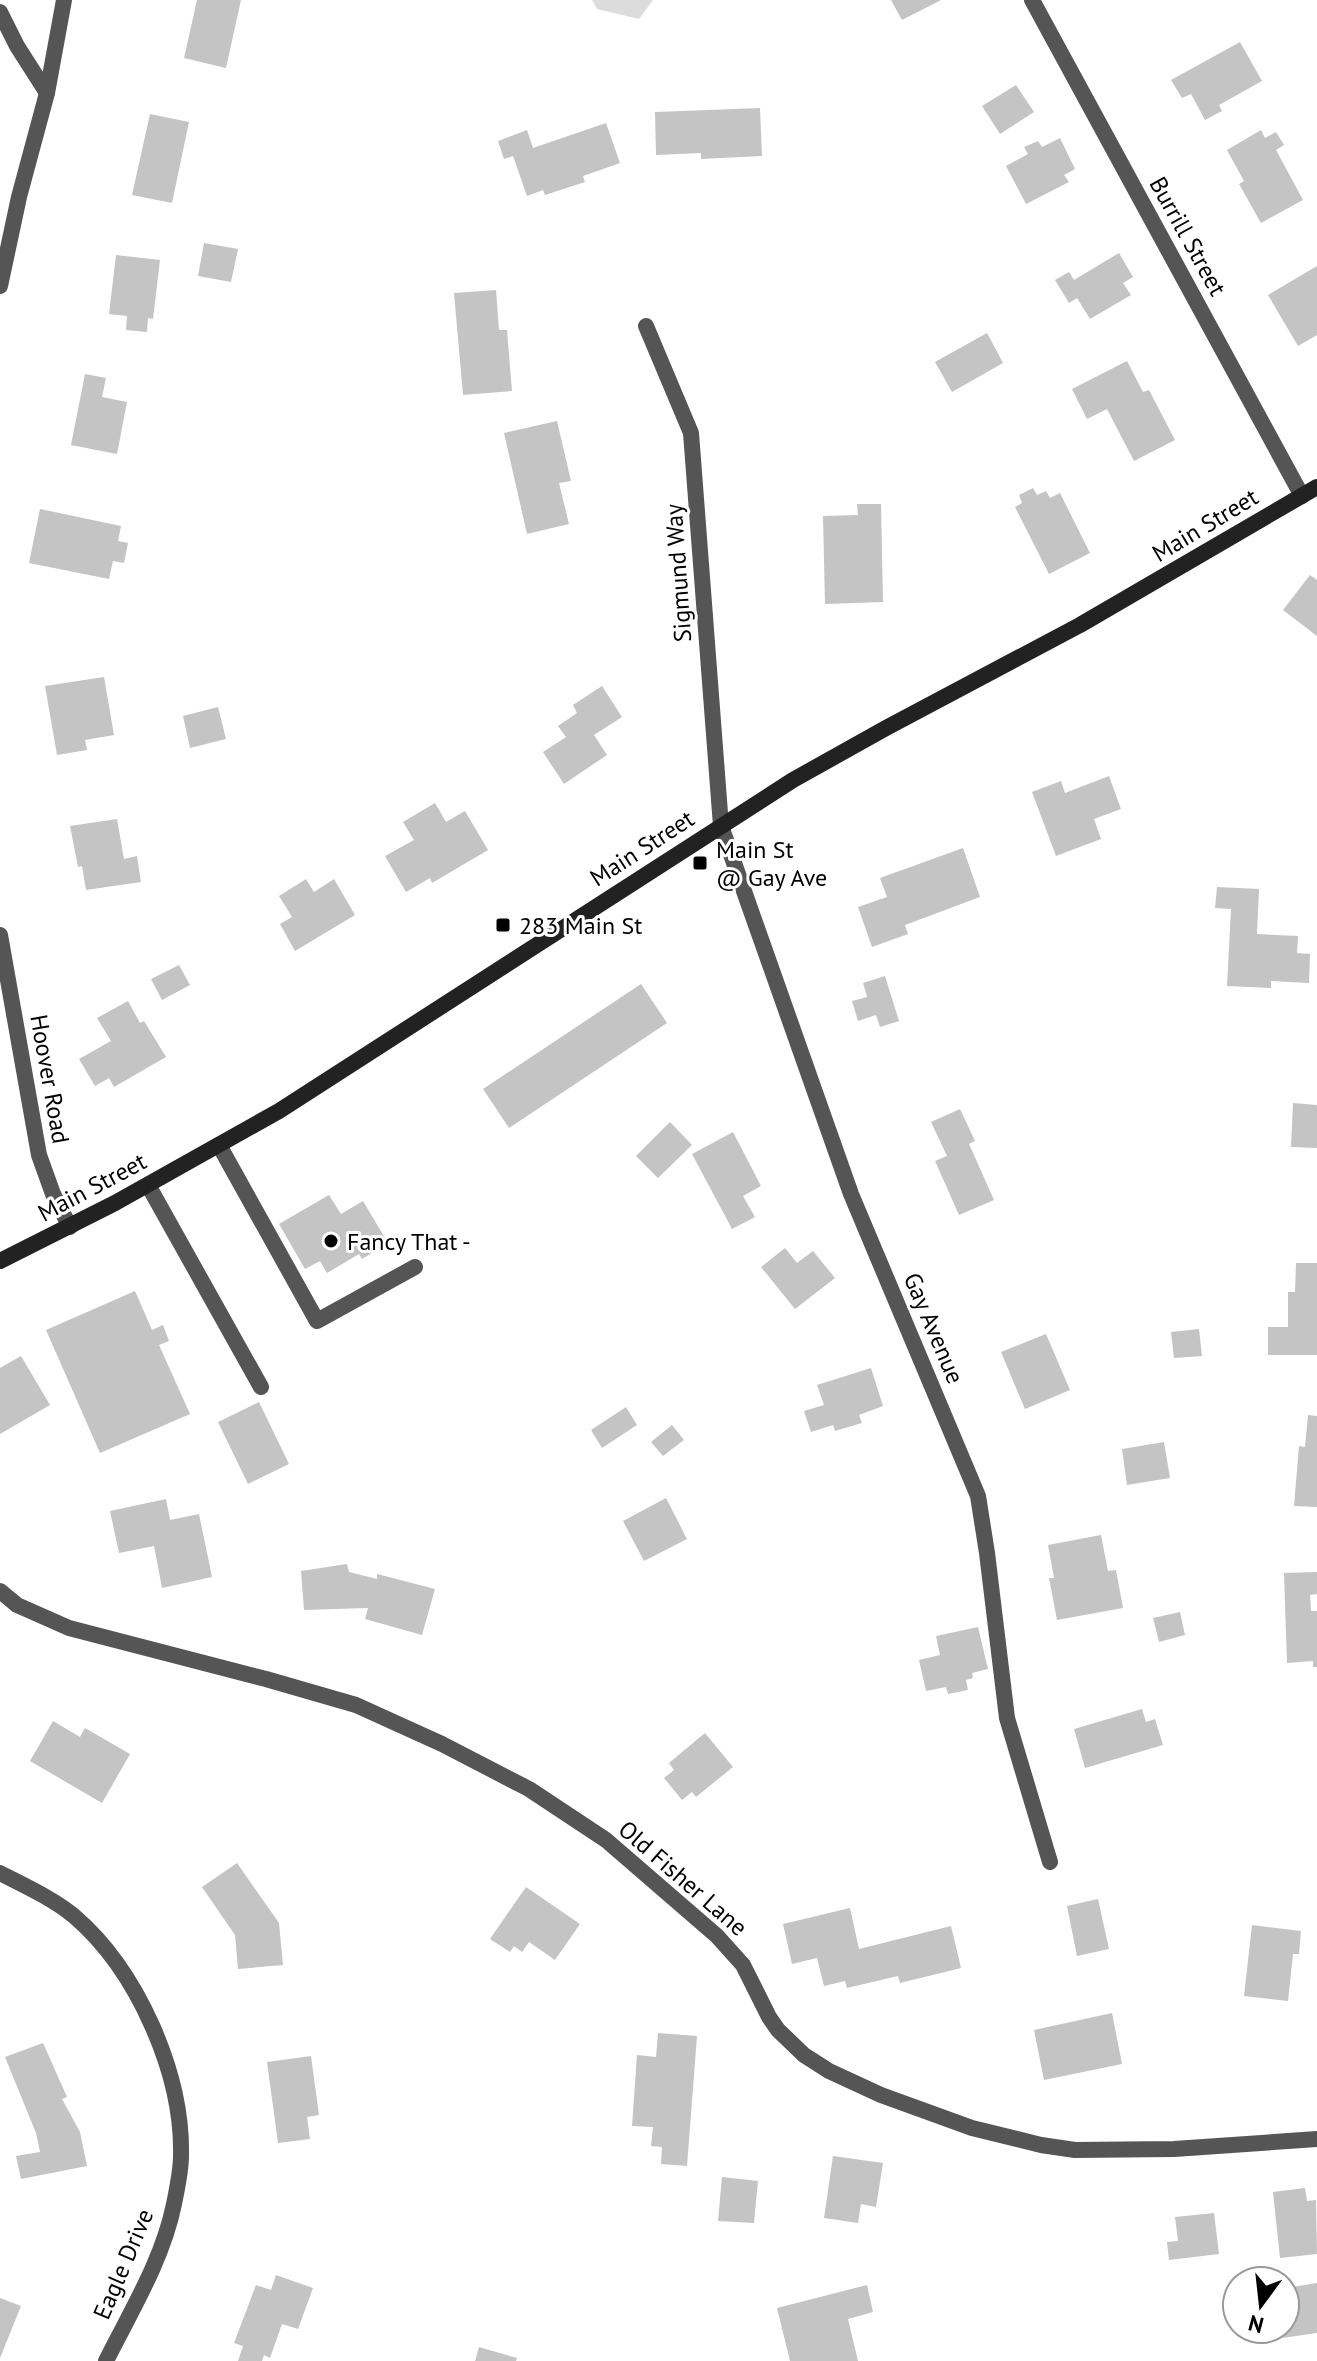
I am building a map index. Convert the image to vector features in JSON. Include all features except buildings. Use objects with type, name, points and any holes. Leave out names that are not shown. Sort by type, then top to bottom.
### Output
[{"type":"main road","name":"Main Street","points":[[0,1261],[148,1185],[367,1056],[793,780],[1080,625],[1317,487]]},
{"type":"street","points":[[0,286],[19,197],[47,93],[64,0]]},
{"type":"street","name":"Burrill Street","points":[[1032,0],[1302,496]]},
{"type":"street","points":[[0,12],[47,93]]},
{"type":"street","name":"Sigmund Way","points":[[646,326],[691,433],[721,826]]},
{"type":"street","name":"Gay Avenue","points":[[721,826],[851,1194],[978,1496],[1007,1718],[1050,1862]]},
{"type":"street","name":"Hoover Road","points":[[0,935],[39,1155],[53,1194],[70,1227]]},
{"type":"street","points":[[219,1145],[317,1321],[415,1267]]},
{"type":"street","points":[[148,1185],[261,1387]]},
{"type":"street","name":"Old Fisher Lane","points":[[0,1591],[17,1605],[69,1628],[356,1705],[442,1744],[529,1789],[606,1840],[717,1936],[743,1965],[778,2030],[804,2055],[829,2071],[881,2095],[972,2128],[1075,2150],[1174,2149],[1317,2139]]},
{"type":"street","name":"Eagle Drive","points":[[0,1873],[36,1891],[74,1916],[103,1947],[148,2016],[165,2060],[177,2109],[181,2156],[174,2206],[154,2262],[106,2361]]},
{"type":"shaded area","points":[[592,0],[653,0],[639,19],[597,9]]},
{"type":"place","name":"Main St @ Gay Ave","points":[[700,863]]},
{"type":"place","name":"283 Main St","points":[[503,925]]},
{"type":"place","name":"Fancy That -","points":[[331,1241]]}]
